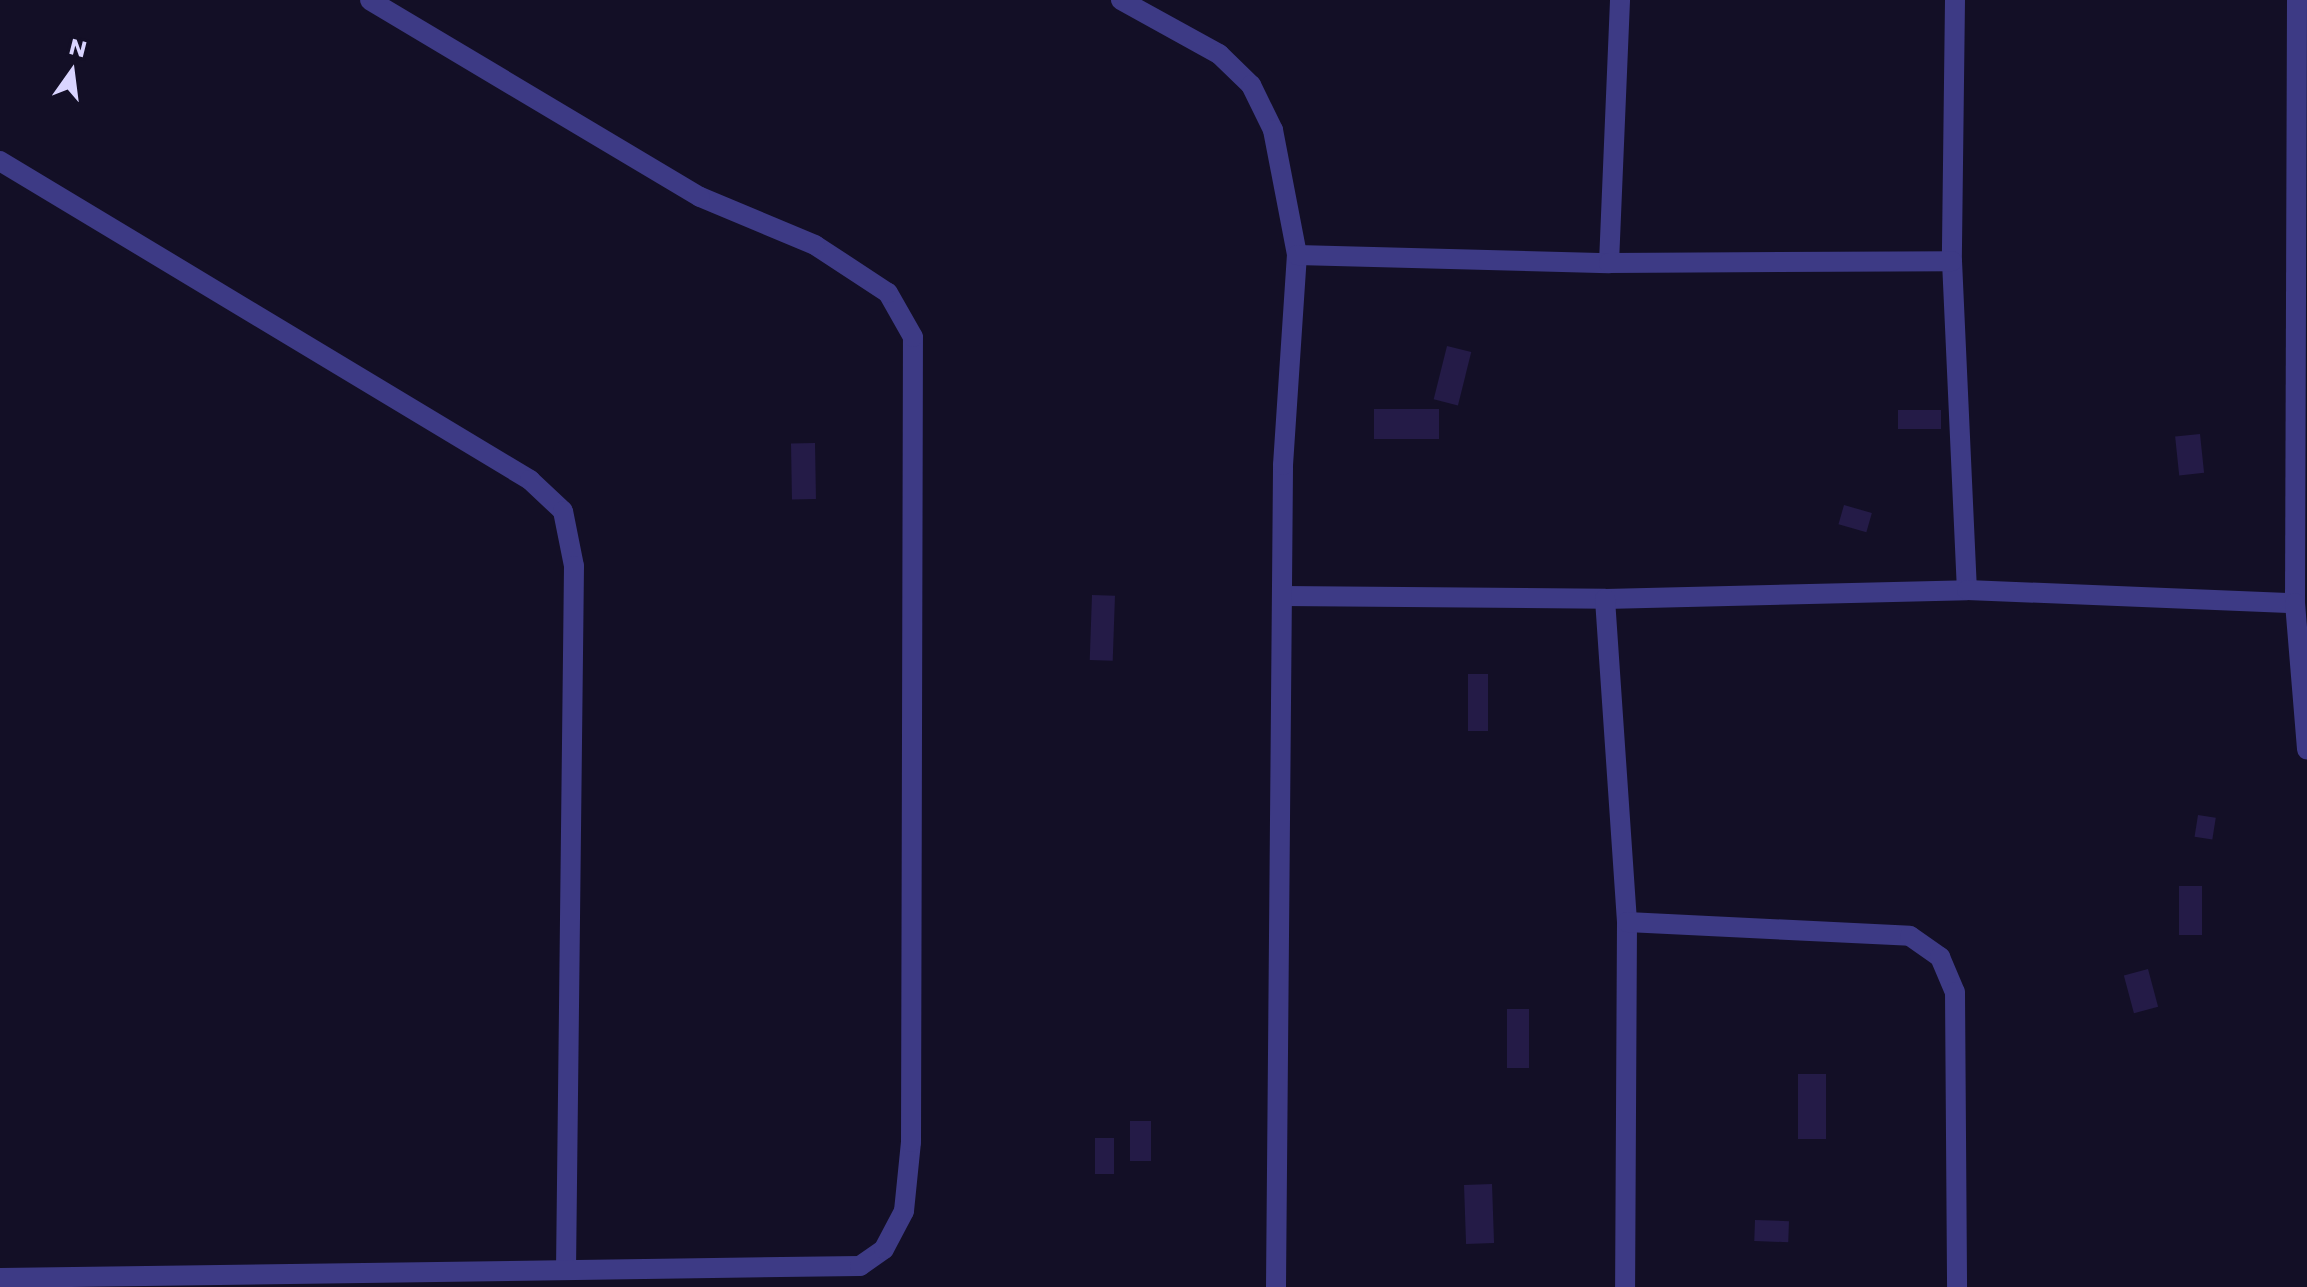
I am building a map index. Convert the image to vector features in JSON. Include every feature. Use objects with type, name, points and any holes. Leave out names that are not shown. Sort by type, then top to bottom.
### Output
[{"type":"street","points":[[0,1278],[860,1266],[884,1249],[904,1211],[911,1142],[913,337],[888,293],[815,245],[700,197],[370,0]]},
{"type":"street","points":[[1121,0],[1219,54],[1251,85],[1273,130],[1297,255],[1283,465],[1276,1287]]},
{"type":"street","points":[[1609,263],[1620,0]]},
{"type":"street","points":[[1955,0],[1952,261],[1967,590]]},
{"type":"street","points":[[2297,0],[2295,603],[2307,750]]},
{"type":"street","points":[[0,161],[530,480],[563,511],[574,566],[566,1270]]},
{"type":"street","points":[[1297,255],[1609,263],[1952,261]]},
{"type":"street","points":[[1283,596],[1605,599],[1967,590],[2295,603]]},
{"type":"street","points":[[1605,599],[1627,922],[1625,1287]]},
{"type":"street","points":[[1627,922],[1910,936],[1940,957],[1955,992],[1957,1287]]},
{"type":"building","points":[[1447,346],[1471,352],[1458,405],[1434,399]]},
{"type":"building","points":[[1374,409],[1439,409],[1439,439],[1374,439]]},
{"type":"building","points":[[1898,410],[1941,410],[1941,429],[1898,429]]},
{"type":"building","points":[[2200,434],[2204,473],[2179,475],[2175,437]]},
{"type":"building","points":[[791,443],[815,443],[816,499],[792,499]]},
{"type":"building","points":[[1844,505],[1872,513],[1866,532],[1838,524]]},
{"type":"building","points":[[1092,595],[1115,596],[1113,661],[1090,660]]},
{"type":"building","points":[[1468,674],[1488,674],[1488,731],[1468,731]]},
{"type":"building","points":[[2198,815],[2216,818],[2212,840],[2195,837]]},
{"type":"building","points":[[2179,886],[2202,886],[2202,935],[2179,935]]},
{"type":"building","points":[[2148,969],[2158,1007],[2134,1013],[2124,975]]},
{"type":"building","points":[[1507,1009],[1529,1009],[1529,1068],[1507,1068]]},
{"type":"building","points":[[1798,1074],[1826,1074],[1826,1139],[1798,1139]]},
{"type":"building","points":[[1130,1121],[1151,1121],[1151,1161],[1130,1161]]},
{"type":"building","points":[[1095,1138],[1114,1138],[1114,1174],[1095,1174]]},
{"type":"building","points":[[1492,1184],[1494,1243],[1466,1244],[1464,1185]]},
{"type":"building","points":[[1755,1220],[1789,1221],[1788,1242],[1754,1241]]}]
